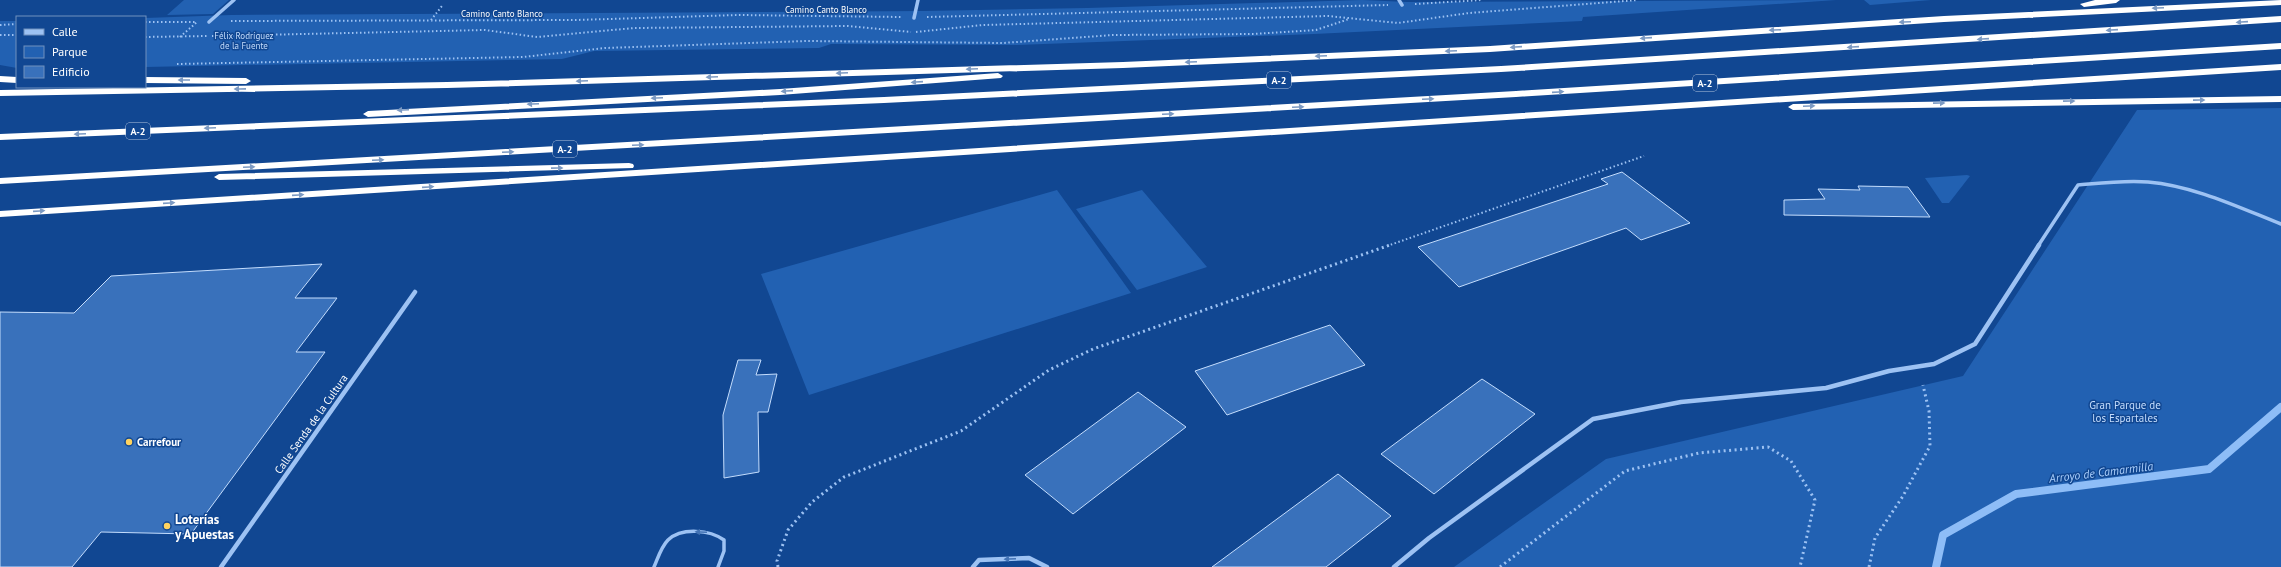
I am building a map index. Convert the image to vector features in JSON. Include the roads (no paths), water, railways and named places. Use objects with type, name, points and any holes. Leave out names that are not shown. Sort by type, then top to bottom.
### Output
[{"type":"highway","points":[[1944,19],[1991,12],[2116,0]]},
{"type":"highway","points":[[0,93],[447,85],[1123,64],[1490,49],[1944,19],[2281,2]]},
{"type":"highway","name":"A-2","points":[[0,137],[277,124],[884,100],[1501,69],[2281,19]]},
{"type":"highway","name":"A-2","points":[[0,182],[1508,95],[2281,46]]},
{"type":"highway","points":[[277,124],[392,111],[780,92],[965,79],[1123,64]]},
{"type":"highway","points":[[0,214],[2281,68]]},
{"type":"highway","points":[[0,79],[16,80]]},
{"type":"highway","points":[[146,80],[301,81],[447,85]]},
{"type":"highway","points":[[1532,116],[1892,104],[2281,99]]},
{"type":"highway","points":[[0,182],[837,161]]},
{"type":"street","points":[[209,22],[234,0]]},
{"type":"street","points":[[914,18],[918,0]]},
{"type":"street","points":[[1399,0],[1402,5]]},
{"type":"street","points":[[1394,567],[1429,538],[1593,419],[1681,402],[1826,388],[1889,371],[1934,364],[1975,344],[2078,185],[2126,181],[2150,182],[2210,197],[2281,224]]},
{"type":"street","name":"Calle Senda de la Cultura","points":[[221,567],[415,292]]},
{"type":"street","points":[[973,567],[979,560],[1029,558],[1047,567]]},
{"type":"lane","points":[[654,567],[663,545],[670,536],[682,531],[715,533],[724,540],[724,551],[718,567]]},
{"type":"waterway","name":"Arroyo de Camarmilla","points":[[1936,567],[1943,535],[2016,494],[2209,469],[2281,407]]},
{"type":"place","name":"Carrefour","points":[[129,442]]},
{"type":"place","name":"Loterías y Apuestas","points":[[167,526]]},
{"type":"park label","name":"Félix Rodríguez de la Fuente","points":[[244,40]]},
{"type":"park label","name":"Gran Parque de los Espartales","points":[[2125,411]]}]
